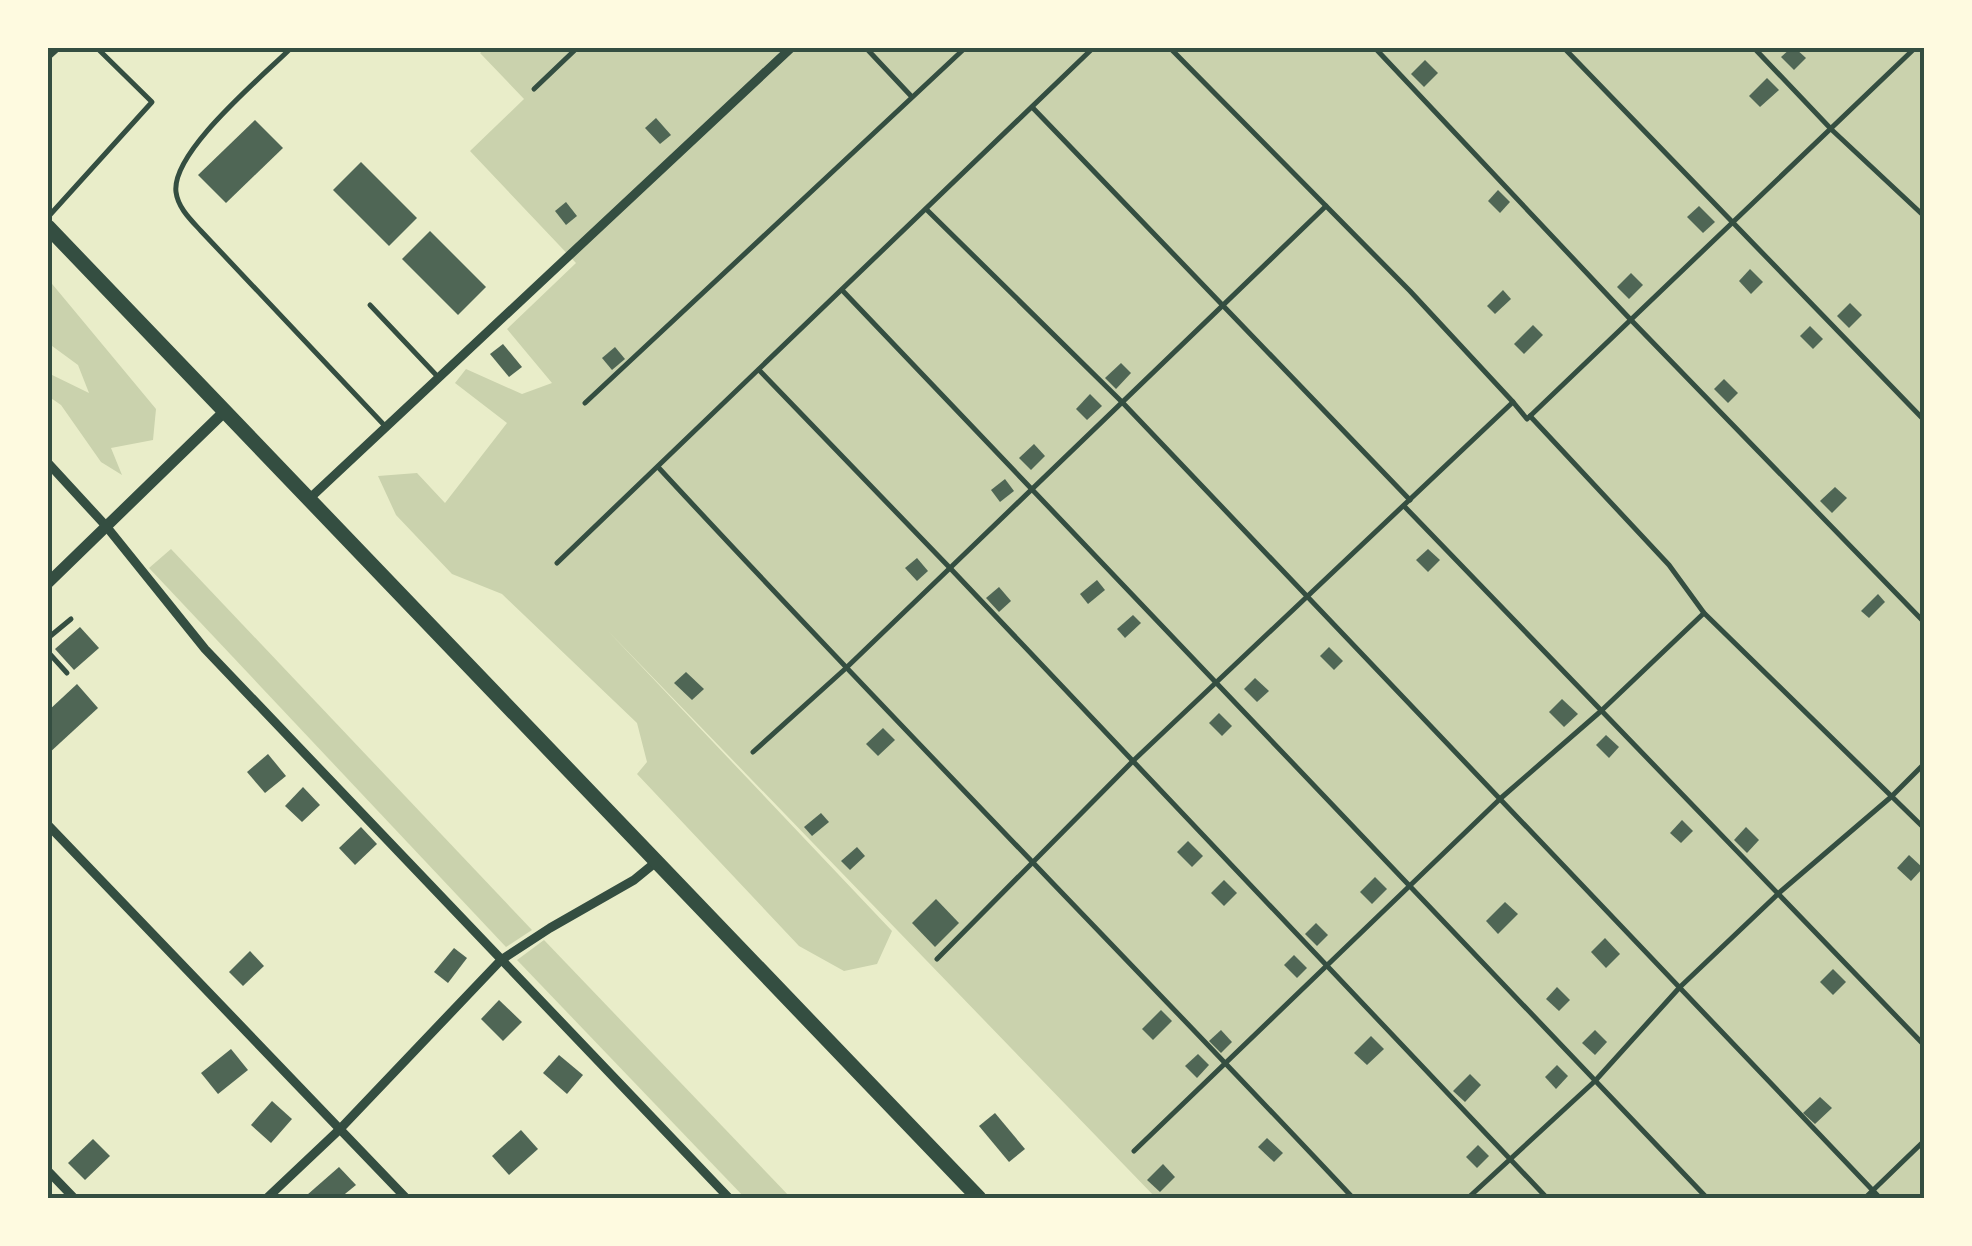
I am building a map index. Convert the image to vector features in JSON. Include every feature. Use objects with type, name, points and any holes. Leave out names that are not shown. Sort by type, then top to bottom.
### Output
[{"type":"highway","points":[[48,227],[979,1198]]},
{"type":"street","points":[[309,500],[790,48]]},
{"type":"street","points":[[48,583],[224,412]]},
{"type":"street","points":[[48,463],[106,526],[206,649],[728,1198]]},
{"type":"street","points":[[48,825],[406,1198]]},
{"type":"street","points":[[267,1198],[340,1129],[501,960],[634,880],[656,862]]},
{"type":"street","points":[[48,1171],[74,1198]]},
{"type":"lane","points":[[48,58],[59,48]]},
{"type":"lane","points":[[48,217],[152,102],[97,48]]},
{"type":"lane","points":[[291,48],[192,147],[178,170],[176,194],[184,212],[201,232],[388,429]]},
{"type":"lane","points":[[534,89],[577,48]]},
{"type":"lane","points":[[866,48],[913,98]]},
{"type":"lane","points":[[586,403],[965,48]]},
{"type":"lane","points":[[557,563],[1093,48]]},
{"type":"lane","points":[[1170,48],[1528,419],[1915,48]]},
{"type":"lane","points":[[1375,48],[1631,320],[1924,622]]},
{"type":"lane","points":[[1564,48],[1924,420]]},
{"type":"lane","points":[[1754,48],[1832,130],[1924,216]]},
{"type":"lane","points":[[1032,107],[1410,500]]},
{"type":"lane","points":[[752,752],[845,669],[1326,206]]},
{"type":"lane","points":[[926,209],[1122,402],[1880,1198]]},
{"type":"lane","points":[[842,290],[1707,1198]]},
{"type":"lane","points":[[370,305],[439,378]]},
{"type":"lane","points":[[759,370],[1547,1198]]},
{"type":"lane","points":[[937,959],[1133,761],[1513,402]]},
{"type":"lane","points":[[1530,416],[1669,565],[1704,613],[1924,828]]},
{"type":"lane","points":[[658,467],[845,669],[1035,862],[1352,1198]]},
{"type":"lane","points":[[1404,506],[1924,1045]]},
{"type":"lane","points":[[1134,1151],[1501,798],[1704,613]]},
{"type":"lane","points":[[48,638],[71,619]]},
{"type":"lane","points":[[48,652],[67,674]]},
{"type":"lane","points":[[1468,1198],[1594,1081],[1680,987],[1924,764]]},
{"type":"lane","points":[[1866,1198],[1924,1140]]},
{"type":"green space","points":[[486,48],[1924,48],[1924,1198],[1156,1198],[607,630],[892,931],[877,964],[844,971],[799,946],[637,774],[647,762],[637,723],[502,594],[452,574],[396,515],[378,476],[417,473],[445,503],[507,423],[455,383],[466,369],[522,394],[552,383],[507,329],[576,263],[470,151],[524,99],[480,53]]},
{"type":"green space","points":[[48,279],[156,409],[153,440],[111,448],[122,475],[101,462],[61,405],[48,396],[48,373],[89,393],[78,365],[48,343]]},
{"type":"green space","points":[[171,549],[532,930],[506,947],[149,568]]},
{"type":"green space","points":[[544,940],[791,1198],[745,1198],[517,960]]},
{"type":"building","points":[[1791,48],[1806,58],[1794,70],[1781,57]]},
{"type":"building","points":[[1425,60],[1438,73],[1424,87],[1411,74]]},
{"type":"building","points":[[1767,78],[1779,90],[1760,107],[1749,96]]},
{"type":"building","points":[[656,118],[671,135],[660,144],[645,128]]},
{"type":"building","points":[[255,120],[283,148],[226,203],[198,175]]},
{"type":"building","points":[[361,162],[417,218],[389,246],[333,190]]},
{"type":"building","points":[[1498,190],[1510,202],[1500,213],[1488,201]]},
{"type":"building","points":[[566,202],[577,216],[566,225],[555,211]]},
{"type":"building","points":[[1699,206],[1715,222],[1703,233],[1687,217]]},
{"type":"building","points":[[430,231],[486,287],[458,315],[402,259]]},
{"type":"building","points":[[1750,269],[1763,282],[1751,294],[1739,281]]},
{"type":"building","points":[[1631,273],[1643,285],[1629,299],[1617,287]]},
{"type":"building","points":[[1503,290],[1511,299],[1495,314],[1487,306]]},
{"type":"building","points":[[1850,303],[1862,315],[1849,328],[1837,316]]},
{"type":"building","points":[[1533,325],[1543,335],[1524,354],[1514,344]]},
{"type":"building","points":[[1810,326],[1823,339],[1813,349],[1800,336]]},
{"type":"building","points":[[503,344],[522,367],[509,377],[490,354]]},
{"type":"building","points":[[615,347],[625,359],[612,370],[602,358]]},
{"type":"building","points":[[1121,363],[1131,373],[1116,389],[1105,378]]},
{"type":"building","points":[[1724,379],[1738,393],[1728,403],[1714,389]]},
{"type":"building","points":[[1090,394],[1102,406],[1087,420],[1076,409]]},
{"type":"building","points":[[1034,444],[1045,456],[1031,470],[1019,458]]},
{"type":"building","points":[[1005,479],[1014,491],[1000,502],[991,490]]},
{"type":"building","points":[[1835,487],[1847,498],[1832,513],[1820,501]]},
{"type":"building","points":[[1428,549],[1440,560],[1428,572],[1416,560]]},
{"type":"building","points":[[917,558],[928,571],[917,581],[905,568]]},
{"type":"building","points":[[1097,580],[1105,590],[1088,604],[1080,594]]},
{"type":"building","points":[[999,587],[1011,601],[999,612],[986,598]]},
{"type":"building","points":[[1878,594],[1885,602],[1869,618],[1861,611]]},
{"type":"building","points":[[1133,615],[1141,623],[1125,638],[1117,629]]},
{"type":"building","points":[[80,627],[99,648],[74,670],[55,649]]},
{"type":"building","points":[[1329,647],[1343,661],[1334,670],[1320,656]]},
{"type":"building","points":[[686,672],[704,689],[692,700],[674,683]]},
{"type":"building","points":[[1255,678],[1269,691],[1257,702],[1244,689]]},
{"type":"building","points":[[77,684],[98,708],[48,754],[48,711]]},
{"type":"building","points":[[1562,699],[1578,714],[1564,727],[1549,712]]},
{"type":"building","points":[[1219,713],[1232,726],[1222,736],[1209,723]]},
{"type":"building","points":[[883,728],[895,740],[878,756],[866,744]]},
{"type":"building","points":[[1606,735],[1619,747],[1609,758],[1596,745]]},
{"type":"building","points":[[268,754],[286,776],[265,793],[247,772]]},
{"type":"building","points":[[303,787],[320,805],[302,822],[285,806]]},
{"type":"building","points":[[821,813],[829,822],[812,836],[804,827]]},
{"type":"building","points":[[1682,820],[1693,831],[1681,843],[1670,833]]},
{"type":"building","points":[[361,827],[377,844],[355,865],[339,848]]},
{"type":"building","points":[[1746,827],[1759,840],[1747,853],[1734,840]]},
{"type":"building","points":[[1188,841],[1203,856],[1192,867],[1177,852]]},
{"type":"building","points":[[857,847],[865,856],[850,870],[841,861]]},
{"type":"building","points":[[1909,855],[1923,868],[1911,881],[1897,868]]},
{"type":"building","points":[[1375,877],[1387,889],[1372,904],[1360,892]]},
{"type":"building","points":[[1224,880],[1237,893],[1224,906],[1211,893]]},
{"type":"building","points":[[936,899],[959,923],[935,947],[912,923]]},
{"type":"building","points":[[1505,902],[1518,914],[1498,934],[1486,921]]},
{"type":"building","points":[[1316,923],[1328,935],[1317,946],[1305,934]]},
{"type":"building","points":[[1605,938],[1620,954],[1606,968],[1591,952]]},
{"type":"building","points":[[454,948],[467,958],[448,983],[434,972]]},
{"type":"building","points":[[250,951],[264,966],[243,986],[229,972]]},
{"type":"building","points":[[1294,955],[1307,968],[1297,978],[1284,965]]},
{"type":"building","points":[[1833,969],[1846,982],[1833,995],[1820,982]]},
{"type":"building","points":[[1557,987],[1570,1000],[1559,1011],[1546,999]]},
{"type":"building","points":[[499,1000],[522,1022],[503,1041],[481,1019]]},
{"type":"building","points":[[1161,1010],[1172,1021],[1153,1040],[1142,1029]]},
{"type":"building","points":[[1221,1030],[1232,1042],[1221,1053],[1209,1041]]},
{"type":"building","points":[[1595,1030],[1607,1042],[1595,1055],[1582,1043]]},
{"type":"building","points":[[1371,1036],[1384,1049],[1367,1065],[1354,1053]]},
{"type":"building","points":[[231,1049],[248,1070],[218,1094],[201,1073]]},
{"type":"building","points":[[1198,1054],[1209,1065],[1197,1078],[1185,1066]]},
{"type":"building","points":[[559,1055],[583,1075],[567,1094],[543,1073]]},
{"type":"building","points":[[1557,1065],[1568,1076],[1556,1089],[1545,1077]]},
{"type":"building","points":[[1470,1074],[1481,1085],[1465,1102],[1453,1091]]},
{"type":"building","points":[[1820,1097],[1832,1108],[1815,1124],[1803,1113]]},
{"type":"building","points":[[272,1101],[292,1119],[271,1143],[251,1125]]},
{"type":"building","points":[[995,1113],[1025,1149],[1009,1162],[979,1126]]},
{"type":"building","points":[[521,1130],[538,1149],[509,1175],[492,1156]]},
{"type":"building","points":[[1267,1138],[1283,1153],[1274,1162],[1258,1147]]},
{"type":"building","points":[[93,1139],[110,1156],[85,1180],[68,1163]]},
{"type":"building","points":[[1478,1145],[1489,1156],[1477,1168],[1466,1157]]},
{"type":"building","points":[[1163,1164],[1175,1177],[1160,1192],[1147,1180]]},
{"type":"building","points":[[339,1167],[356,1185],[340,1198],[309,1198],[307,1195]]}]
